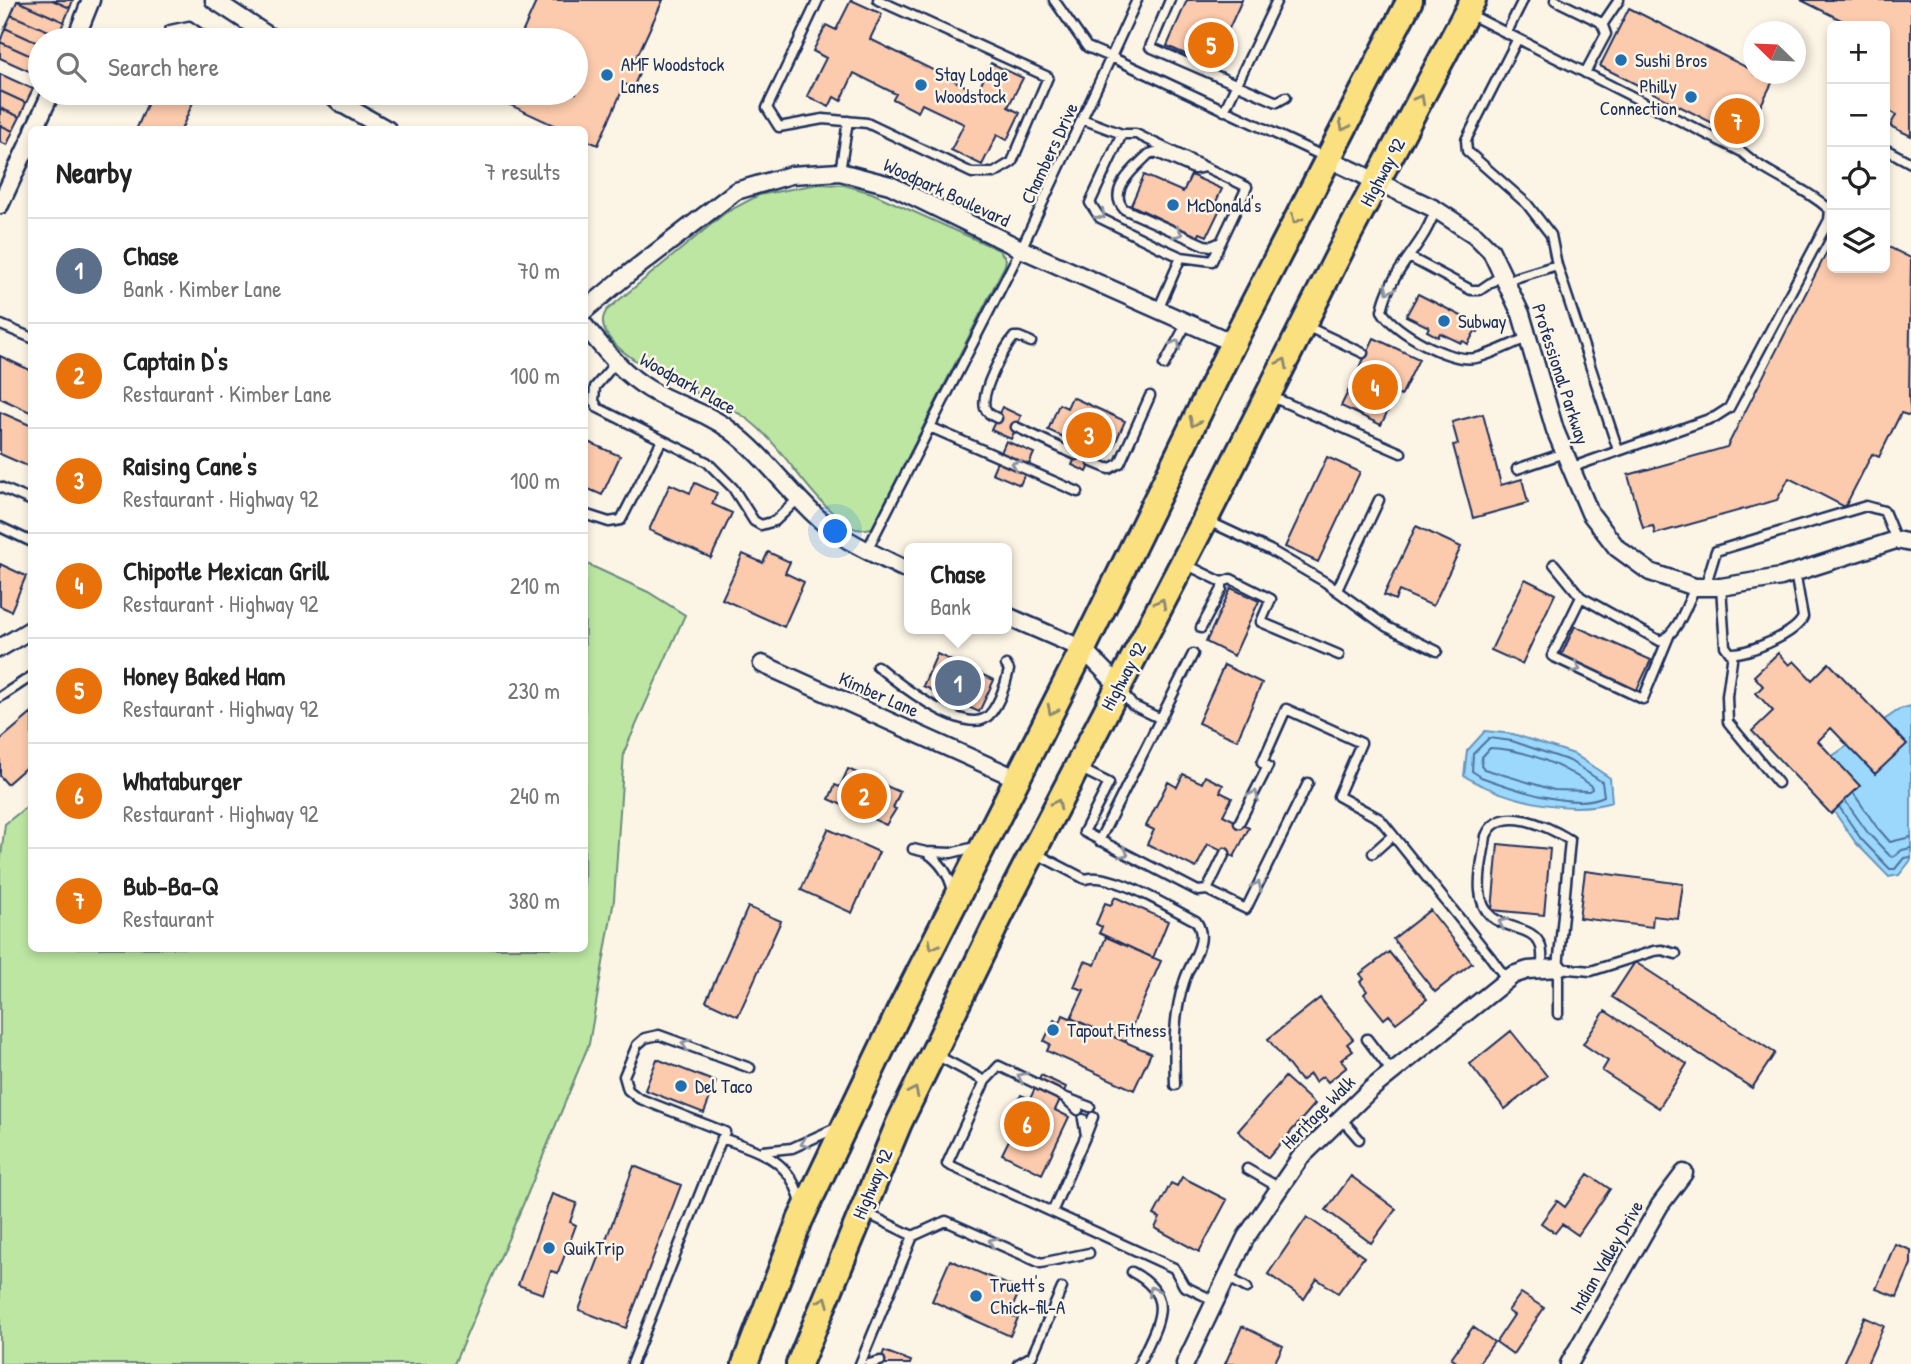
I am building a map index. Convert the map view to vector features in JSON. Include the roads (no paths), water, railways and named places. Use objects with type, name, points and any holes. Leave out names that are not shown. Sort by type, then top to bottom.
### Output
[{"type":"main road","points":[[745,1364],[800,1220],[846,1122],[1233,344],[1409,0]]},
{"type":"main road","name":"Highway 92","points":[[799,1364],[899,1122],[1076,766],[1469,6]]},
{"type":"street","points":[[80,28],[91,0]]},
{"type":"street","points":[[214,0],[255,28]]},
{"type":"street","points":[[36,126],[45,105]]},
{"type":"street","points":[[344,105],[380,126]]},
{"type":"street","points":[[1,198],[28,143]]},
{"type":"street","name":"Professional Parkway","points":[[1327,158],[1436,209],[1458,222],[1491,251],[1521,314],[1555,430],[1590,513],[1617,548],[1650,572],[1707,587],[1795,572],[1903,542]]},
{"type":"street","name":"Woodpark Boulevard","points":[[588,308],[737,191],[791,175],[840,172],[890,185],[1021,250],[1233,344]]},
{"type":"street","name":"Woodpark Place","points":[[588,330],[621,369],[650,390],[701,411],[760,453],[798,499],[827,526],[866,550],[904,569]]},
{"type":"street","points":[[1012,618],[1083,649],[1118,685]]},
{"type":"street","points":[[0,648],[28,631]]},
{"type":"street","name":"Kimber Lane","points":[[762,664],[1018,779]]},
{"type":"street","name":"Heritage Walk","points":[[1185,1364],[1252,1227],[1300,1158],[1340,1117],[1392,1072],[1507,980],[1519,972],[1550,968]]},
{"type":"street","name":"Indian Valley Drive","points":[[1569,1364],[1660,1205],[1684,1172]]},
{"type":"lane","points":[[818,0],[767,108],[779,127],[823,120],[867,123],[972,173],[994,173],[1012,162],[1048,77],[878,0]]},
{"type":"lane","points":[[1054,0],[1087,47],[1327,158]]},
{"type":"lane","name":"Chambers Drive","points":[[866,550],[1021,250],[1137,0]]},
{"type":"lane","points":[[1170,0],[1150,47],[1278,103],[1286,97]]},
{"type":"lane","points":[[1224,111],[1277,0]]},
{"type":"lane","points":[[1506,34],[1523,0]]},
{"type":"lane","points":[[1555,0],[1602,25],[1606,34],[1585,73]]},
{"type":"lane","points":[[1602,25],[1619,0]]},
{"type":"lane","points":[[1469,6],[1517,40],[1742,152],[1757,166],[1820,201],[1830,210],[1829,220],[1820,238],[1729,408],[1715,417],[1618,450],[1517,469]]},
{"type":"lane","points":[[1517,40],[1466,140],[1467,151],[1527,204],[1551,235],[1557,265],[1618,450]]},
{"type":"lane","points":[[1082,118],[1122,134],[1136,134],[1247,187],[1212,261],[1181,257],[1100,218],[1090,203],[1122,134]]},
{"type":"lane","points":[[840,172],[848,121]]},
{"type":"lane","points":[[1208,167],[1194,169],[1155,152],[1149,154],[1122,184],[1118,194],[1119,204],[1124,209],[1204,245],[1212,246],[1221,242]]},
{"type":"lane","points":[[1890,152],[1911,163]]},
{"type":"lane","points":[[1436,209],[1423,237],[1384,300],[1382,311],[1388,322],[1432,348],[1464,358],[1476,358],[1527,338]]},
{"type":"lane","points":[[1158,310],[1181,257]]},
{"type":"lane","points":[[1409,257],[1471,290],[1480,290],[1504,278],[1557,265]]},
{"type":"lane","points":[[1164,365],[1187,323]]},
{"type":"lane","points":[[1303,324],[1363,354]]},
{"type":"lane","points":[[1,325],[28,336]]},
{"type":"lane","points":[[997,418],[986,411],[985,393],[1007,345],[1014,337],[1031,342]]},
{"type":"lane","points":[[588,391],[595,387],[616,362]]},
{"type":"lane","points":[[595,387],[594,401],[598,408],[707,462],[733,488],[754,521],[761,525],[775,522],[798,499]]},
{"type":"lane","points":[[1267,394],[1401,453]]},
{"type":"lane","points":[[1092,462],[1109,469],[1120,463],[1150,396]]},
{"type":"lane","points":[[930,426],[1078,492]]},
{"type":"lane","points":[[1016,427],[1076,455]]},
{"type":"lane","points":[[588,515],[609,522],[621,520],[662,440]]},
{"type":"lane","points":[[0,487],[28,499]]},
{"type":"lane","points":[[1337,590],[1379,500]]},
{"type":"lane","points":[[1581,597],[1552,656],[1643,699],[1669,636],[1707,587],[1716,551],[1866,506],[1884,511],[1903,542]]},
{"type":"lane","points":[[1205,520],[1270,550],[1337,590],[1387,627],[1437,651]]},
{"type":"lane","points":[[0,527],[28,540]]},
{"type":"lane","points":[[1182,563],[1222,582],[1231,579],[1271,598],[1261,622],[1339,655]]},
{"type":"lane","points":[[1554,564],[1581,597],[1660,641],[1669,636]]},
{"type":"lane","points":[[1707,587],[1725,646],[1730,653],[1740,653],[1791,632],[1800,624],[1803,617],[1795,572]]},
{"type":"lane","points":[[1201,628],[1222,589],[1222,582]]},
{"type":"lane","points":[[1733,653],[1727,696],[1728,722],[1778,783]]},
{"type":"lane","points":[[1099,841],[1193,654]]},
{"type":"lane","points":[[877,666],[918,697],[954,715],[974,720],[983,719],[993,710],[1007,678],[1009,670],[1006,665]]},
{"type":"lane","points":[[0,696],[28,678]]},
{"type":"lane","points":[[1118,685],[1132,705],[1161,719]]},
{"type":"lane","points":[[1239,823],[1286,709],[1361,743],[1338,796],[1374,814],[1507,980]]},
{"type":"lane","points":[[1076,766],[1109,783],[1084,832],[1198,891],[1207,890],[1246,909],[1308,783]]},
{"type":"lane","points":[[1550,968],[1570,840],[1541,825],[1500,820],[1488,832],[1481,872],[1480,892],[1485,909],[1493,919],[1504,925],[1526,931],[1541,946],[1550,968],[1558,1014]]},
{"type":"lane","points":[[1373,853],[1393,835]]},
{"type":"lane","points":[[913,849],[937,854],[967,850],[986,840]]},
{"type":"lane","points":[[926,852],[944,868],[955,902]]},
{"type":"lane","points":[[1033,852],[1085,879],[1093,876],[1129,888],[1196,921],[1201,929],[1200,944],[1184,982],[1173,1040],[1175,1085]]},
{"type":"lane","points":[[1207,890],[1225,853]]},
{"type":"lane","points":[[1550,968],[1591,971],[1654,951],[1676,954]]},
{"type":"lane","points":[[724,1132],[638,1098],[628,1090],[624,1076],[637,1045],[645,1038],[659,1035],[750,1068]]},
{"type":"lane","points":[[1367,1039],[1392,1072]]},
{"type":"lane","points":[[933,1054],[985,1081]]},
{"type":"lane","points":[[1090,1107],[999,1066],[985,1081],[947,1164],[1053,1210],[1174,1268],[1184,1286],[1215,1301]]},
{"type":"lane","points":[[1064,1097],[1078,1110]]},
{"type":"lane","points":[[1053,1210],[1093,1116]]},
{"type":"lane","points":[[1340,1117],[1360,1139]]},
{"type":"lane","points":[[1083,1119],[1086,1135]]},
{"type":"lane","points":[[760,1151],[782,1151],[802,1145],[846,1122]]},
{"type":"lane","points":[[632,1364],[722,1138],[760,1151],[777,1161],[795,1187],[801,1205],[800,1220]]},
{"type":"lane","points":[[1247,1169],[1278,1187]]},
{"type":"lane","points":[[861,1211],[914,1236]]},
{"type":"lane","points":[[860,1364],[914,1236],[946,1221],[1041,1263],[1089,1253]]},
{"type":"lane","points":[[1132,1272],[1150,1282],[1162,1313],[1139,1364]]},
{"type":"lane","points":[[1227,1277],[1247,1288]]},
{"type":"lane","points":[[1018,1364],[1032,1356],[1062,1288]]},
{"type":"lane","points":[[869,1364],[880,1361]]},
{"type":"water","points":[[1911,706],[1911,860],[1899,875],[1889,877],[1856,843],[1833,810],[1831,757],[1900,709]]},
{"type":"water","points":[[1485,731],[1513,734],[1574,754],[1610,778],[1612,802],[1595,806],[1556,806],[1517,798],[1480,785],[1464,776],[1467,751]]},
{"type":"place","name":"Honey Baked Ham","points":[[1211,45]]},
{"type":"place","name":"Sushi Bros","points":[[1621,60]]},
{"type":"place","name":"AMF Woodstock Lanes","points":[[607,75]]},
{"type":"place","name":"Stay Lodge Woodstock","points":[[921,85]]},
{"type":"place","name":"Philly Connection","points":[[1691,97]]},
{"type":"place","name":"Bub-Ba-Q","points":[[1737,121]]},
{"type":"place","name":"McDonald's","points":[[1173,205]]},
{"type":"place","name":"Subway","points":[[1444,321]]},
{"type":"place","name":"Chipotle Mexican Grill","points":[[1375,387]]},
{"type":"place","name":"Raising Cane's","points":[[1089,435]]},
{"type":"place","name":"Chase","points":[[958,683]]},
{"type":"place","name":"Captain D's","points":[[864,796]]},
{"type":"place","name":"Tapout Fitness","points":[[1053,1030]]},
{"type":"place","name":"Del Taco","points":[[681,1086]]},
{"type":"place","name":"Whataburger","points":[[1027,1124]]},
{"type":"place","name":"QuikTrip","points":[[549,1248]]},
{"type":"place","name":"Truett's Chick-fil-A","points":[[976,1296]]}]
